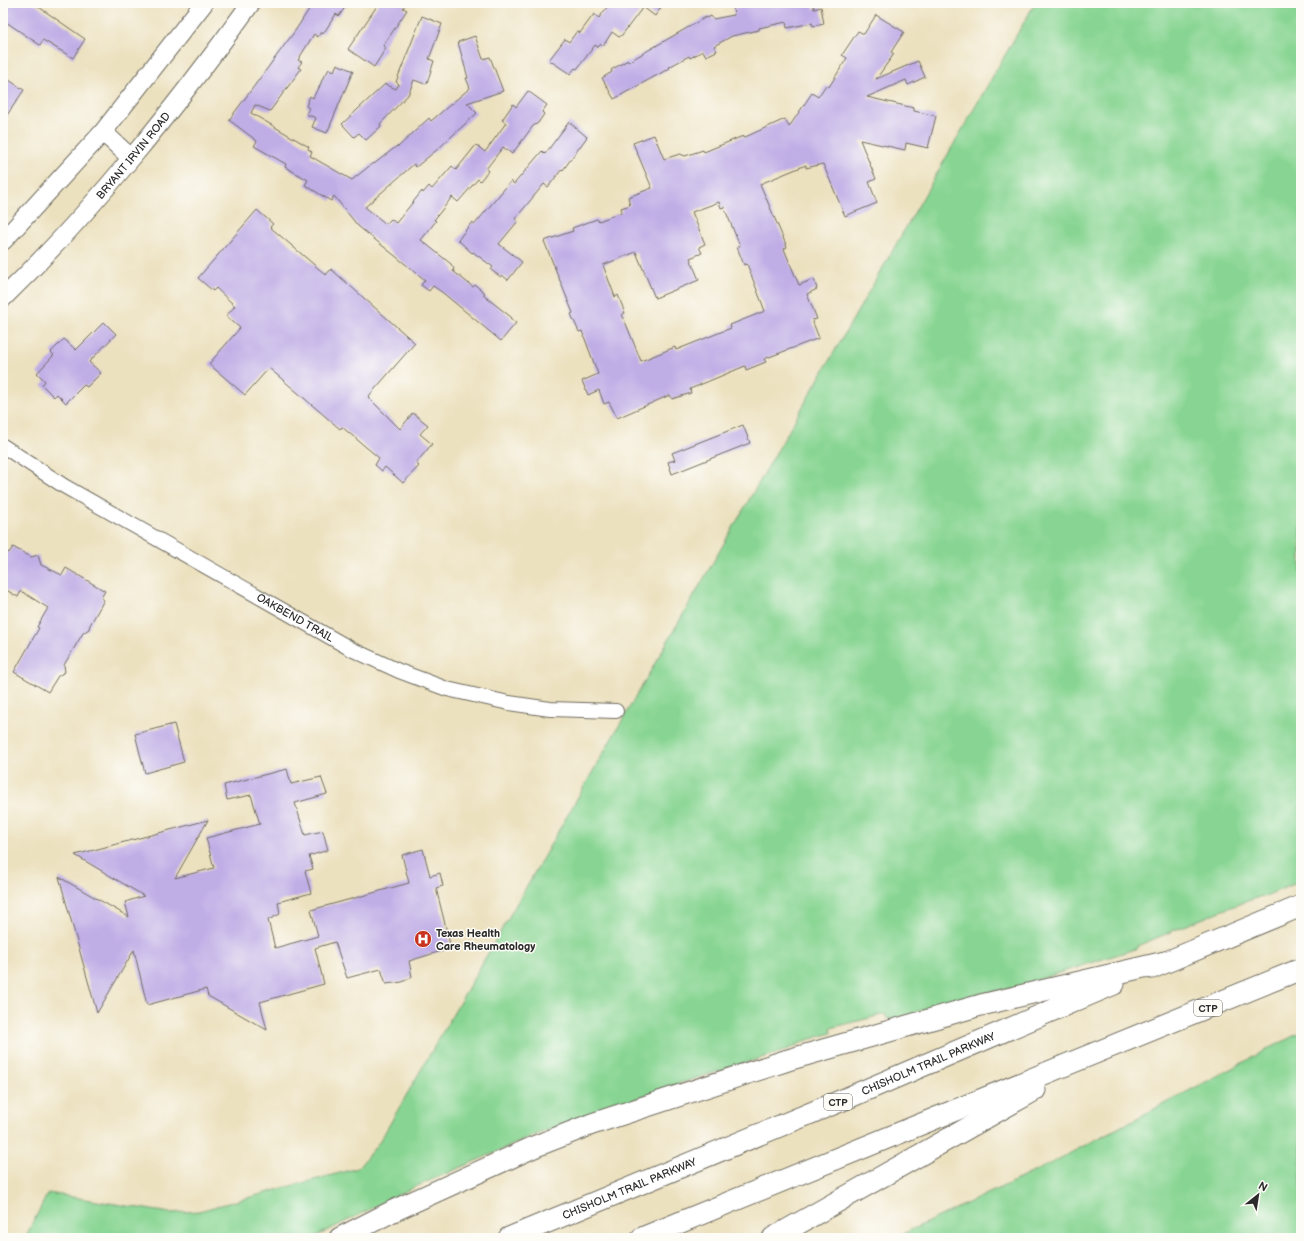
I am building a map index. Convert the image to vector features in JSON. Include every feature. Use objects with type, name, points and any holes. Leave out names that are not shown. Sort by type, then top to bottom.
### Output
[{"type":"highway","name":"CHISHOLM TRAIL PARKWAY","points":[[510,1238],[845,1099],[1165,962],[1301,906]]},
{"type":"highway","points":[[340,1238],[529,1149],[592,1124],[788,1060],[981,1005],[1165,962]]},
{"type":"highway","name":"CTP","points":[[642,1238],[1301,969]]},
{"type":"highway","points":[[773,1238],[1114,1046]]},
{"type":"main road","points":[[3,241],[102,132],[204,3]]},
{"type":"main road","name":"BRYANT IRVIN ROAD","points":[[3,298],[60,238],[131,158],[188,87],[251,3]]},
{"type":"main road","points":[[102,132],[131,158]]},
{"type":"street","name":"OAKBEND TRAIL","points":[[3,446],[64,486],[351,649],[399,671],[447,689],[509,703],[557,710],[616,711]]},
{"type":"green space","points":[[1035,3],[1301,3],[1301,881],[1263,897],[1262,896],[1246,901],[1215,913],[1137,946],[1138,948],[1012,988],[973,995],[890,1020],[889,1018],[887,1019],[885,1014],[831,1028],[832,1033],[807,1040],[787,1050],[671,1086],[543,1132],[408,1190],[313,1238],[25,1238],[48,1193],[170,1213],[199,1211],[358,1168],[380,1141]]},
{"type":"green space","points":[[1301,1032],[1301,1238],[894,1238],[1038,1170]]},
{"type":"building","points":[[3,3],[33,3],[85,39],[73,58],[43,40],[40,45],[3,20]]},
{"type":"building","points":[[313,3],[348,3],[339,16],[336,14],[323,34],[321,32],[318,37],[314,34],[298,60],[302,62],[298,67],[301,69],[270,111],[255,105],[251,113],[309,147],[308,149],[312,152],[310,156],[352,180],[373,163],[374,164],[397,146],[398,147],[429,118],[431,121],[470,88],[466,78],[468,78],[458,42],[475,36],[483,59],[490,57],[503,91],[467,103],[477,113],[439,148],[416,167],[414,164],[365,207],[386,224],[391,219],[396,223],[422,191],[423,193],[429,186],[432,189],[452,166],[456,170],[476,145],[485,152],[506,123],[502,120],[513,104],[516,107],[528,91],[547,105],[542,112],[544,114],[538,123],[533,126],[512,154],[503,147],[486,169],[488,171],[480,181],[478,179],[458,202],[452,197],[421,240],[451,264],[454,269],[453,271],[473,287],[475,285],[485,293],[483,295],[511,317],[510,318],[516,323],[501,341],[433,286],[429,291],[421,285],[425,280],[358,226],[334,196],[331,201],[305,185],[308,180],[285,167],[286,164],[254,146],[257,141],[229,120],[295,31]]},
{"type":"building","points":[[379,3],[406,3],[403,8],[407,10],[383,46],[386,48],[374,67],[348,49]]},
{"type":"building","points":[[610,3],[664,3],[655,16],[643,7],[622,35],[619,37],[612,32],[603,46],[601,44],[598,47],[595,45],[577,69],[575,68],[570,74],[549,60],[565,39],[569,42],[577,31],[580,33],[594,14],[599,18]]},
{"type":"building","points":[[762,3],[813,3],[814,9],[821,7],[824,24],[813,26],[812,23],[787,28],[786,22],[732,36],[714,46],[717,51],[706,56],[703,51],[690,58],[689,56],[614,99],[602,78],[612,72],[611,70],[628,60],[628,62],[706,17],[711,16],[713,19],[734,15],[733,8]]},
{"type":"building","points":[[876,15],[904,32],[891,52],[894,54],[876,79],[918,61],[925,77],[908,85],[906,80],[867,97],[914,108],[914,111],[936,116],[928,148],[906,143],[905,150],[860,140],[876,179],[869,182],[877,203],[845,216],[823,164],[806,168],[806,165],[760,184],[787,247],[784,249],[799,285],[814,279],[817,289],[807,294],[817,319],[812,320],[819,338],[764,359],[766,362],[746,370],[745,366],[690,389],[691,393],[672,399],[670,395],[617,418],[609,402],[604,404],[599,390],[588,395],[582,381],[598,374],[582,331],[579,332],[571,314],[573,313],[544,241],[573,231],[572,228],[597,219],[599,221],[622,212],[621,208],[630,205],[628,197],[652,188],[633,143],[654,135],[664,159],[680,154],[685,156],[703,150],[704,152],[743,136],[743,138],[785,119],[789,127],[812,93],[818,97],[826,85],[829,87],[847,58],[842,55],[858,31],[864,34]],"holes":[[[719,202],[721,208],[724,207],[740,246],[737,247],[744,265],[747,264],[765,311],[730,325],[731,328],[676,350],[675,347],[641,361],[622,314],[625,313],[618,295],[615,297],[603,265],[636,252],[655,298],[699,280],[690,258],[702,253],[699,247],[705,244],[692,212]]]},
{"type":"building","points":[[422,16],[442,24],[429,59],[434,61],[427,83],[425,84],[414,80],[408,95],[380,124],[381,126],[377,130],[366,140],[359,133],[354,137],[342,124],[385,84],[396,89],[399,84],[396,82]]},
{"type":"building","points":[[337,64],[353,71],[327,133],[312,127],[316,118],[306,114],[309,108],[306,106],[310,96],[313,98],[318,90],[325,73],[326,74],[329,69],[334,71]]},
{"type":"building","points":[[3,76],[24,90],[3,121]]},
{"type":"building","points":[[569,122],[587,137],[563,170],[562,169],[548,187],[544,184],[515,219],[518,221],[499,244],[522,262],[508,280],[502,275],[501,277],[491,270],[493,267],[473,252],[472,253],[458,240],[472,222],[475,224],[511,181],[514,184],[542,151],[545,154]]},
{"type":"building","points":[[257,210],[273,224],[270,227],[326,275],[331,269],[415,343],[368,397],[400,429],[413,413],[428,425],[420,434],[432,444],[416,463],[419,466],[403,483],[385,467],[382,471],[375,465],[379,458],[342,427],[340,429],[269,368],[245,395],[209,364],[240,328],[226,316],[235,306],[216,288],[213,291],[198,278]]},
{"type":"building","points":[[104,322],[116,334],[89,362],[101,373],[87,387],[84,385],[66,403],[57,394],[54,397],[42,385],[45,381],[37,373],[54,355],[51,352],[64,339],[76,350]]},
{"type":"building","points":[[743,425],[750,443],[672,474],[668,462],[675,460],[672,453]]},
{"type":"building","points":[[13,547],[31,557],[38,555],[41,565],[62,575],[66,568],[105,591],[101,598],[104,600],[89,629],[83,633],[64,665],[65,672],[58,676],[48,692],[14,672],[39,628],[37,627],[48,608],[21,591],[18,597],[3,588],[3,548],[9,553]]},
{"type":"building","points":[[174,724],[184,762],[145,773],[135,734]]},
{"type":"building","points":[[287,769],[291,784],[321,777],[327,794],[295,803],[305,835],[323,831],[328,850],[309,856],[313,869],[305,871],[311,893],[278,902],[280,914],[268,920],[275,948],[318,936],[311,910],[409,883],[402,855],[423,849],[430,876],[440,873],[443,886],[436,888],[451,948],[409,961],[412,977],[402,982],[386,984],[381,969],[347,978],[335,942],[315,948],[324,984],[260,1002],[267,1030],[208,996],[206,989],[147,1005],[134,950],[97,1013],[59,877],[129,917],[125,902],[144,896],[75,855],[208,820],[175,878],[214,868],[206,838],[260,824],[251,795],[227,800],[224,785]]},
{"type":"place","name":"Texas Health Care Rheumatology","points":[[423,939]]}]
